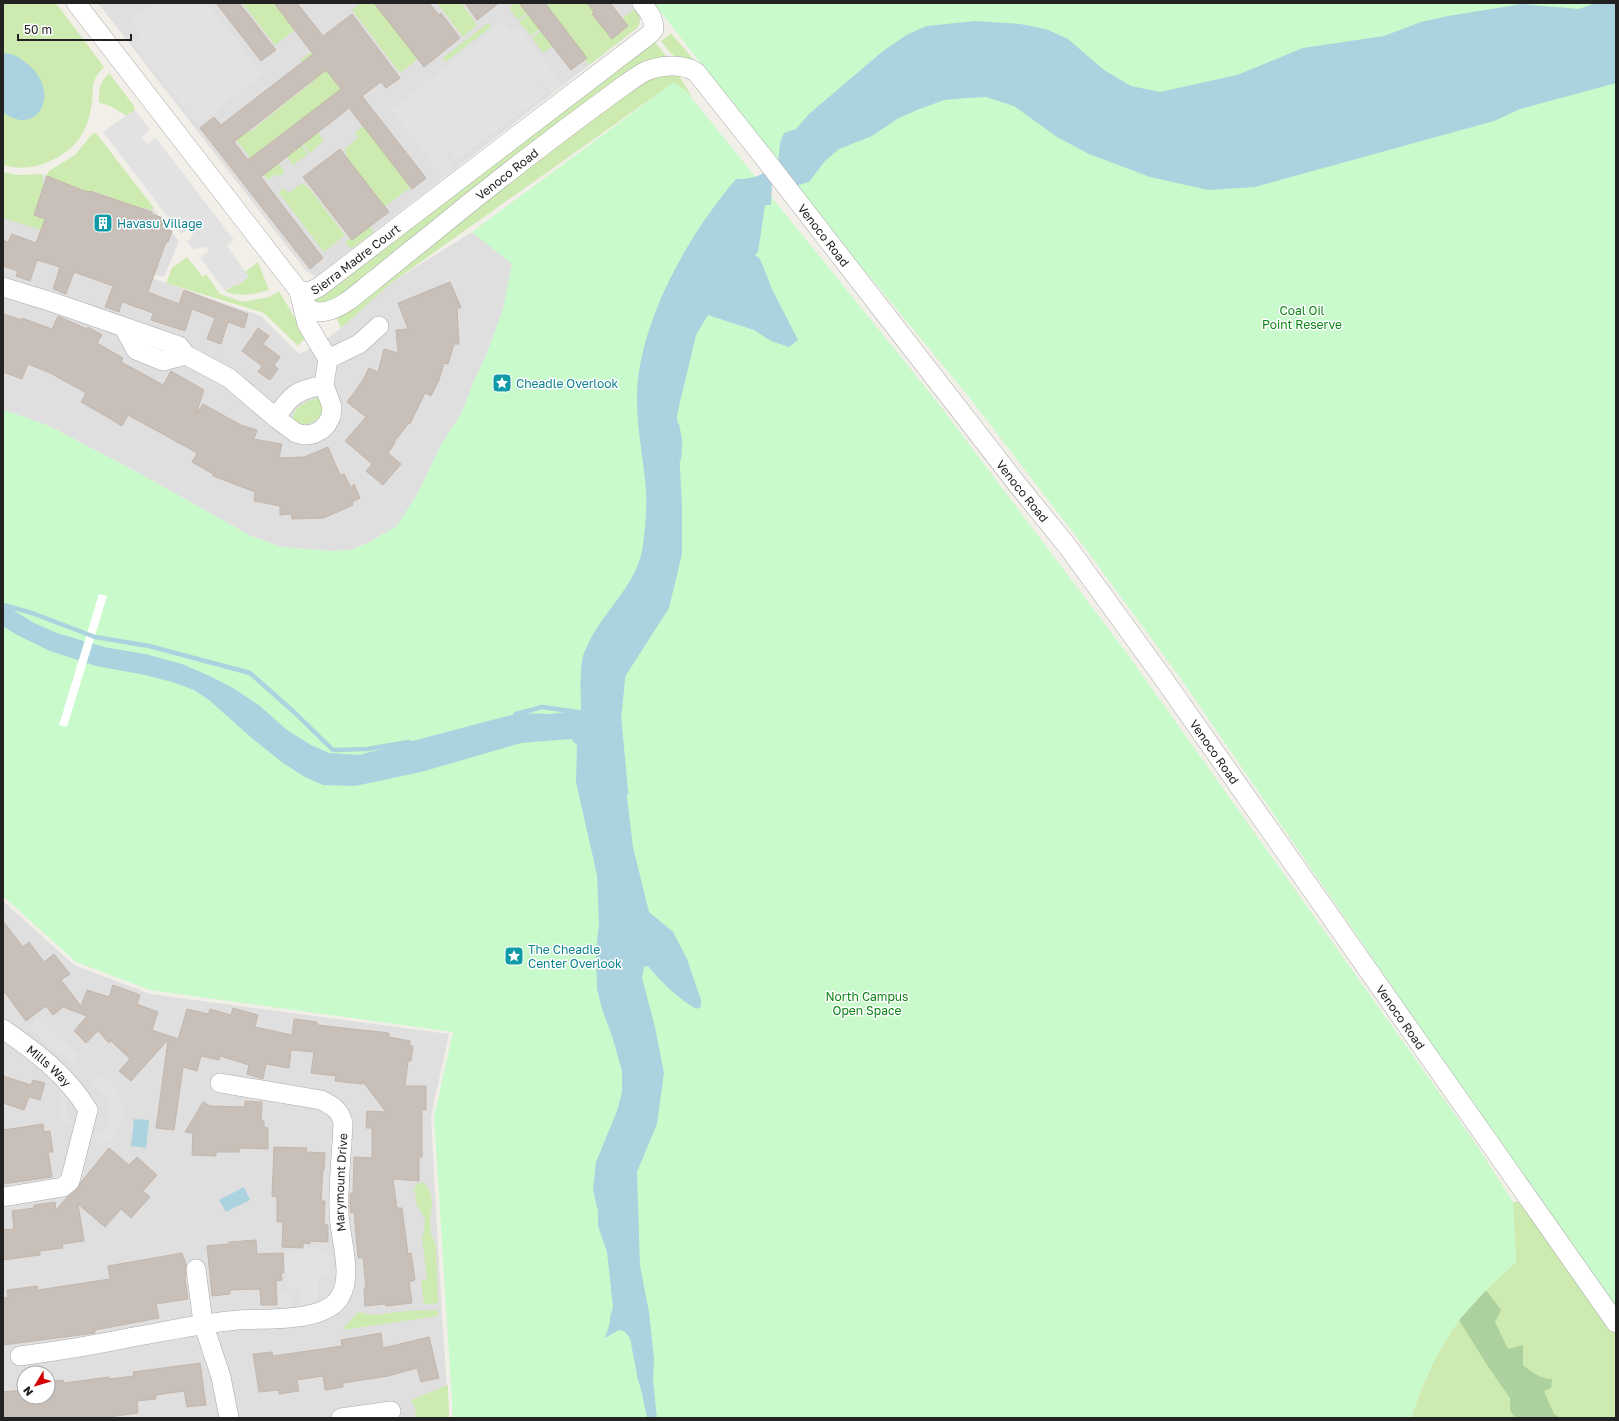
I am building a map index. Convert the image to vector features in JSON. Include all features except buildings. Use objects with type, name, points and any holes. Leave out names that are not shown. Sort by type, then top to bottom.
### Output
[{"type":"street","name":"Sierra Madre Court","points":[[76,3],[299,291],[308,292],[319,288],[566,97],[603,71],[654,29],[654,22],[642,3]]},
{"type":"street","name":"Venoco Road","points":[[299,291],[303,303],[314,311],[328,311],[345,302],[558,134],[644,72],[658,68],[679,66],[689,68],[696,72],[1017,484],[1068,547],[1163,678],[1616,1323]]},
{"type":"street","points":[[3,287],[52,302],[124,328],[136,350],[163,361],[186,355],[229,378],[276,418],[296,433],[304,435],[313,434],[321,430],[327,424],[331,416],[332,407],[324,385],[328,359],[306,324],[299,291]]},
{"type":"street","points":[[328,359],[359,344],[379,326]]},
{"type":"street","points":[[276,418],[282,407],[292,396],[307,388],[324,385]]},
{"type":"street","name":"Mills Way","points":[[3,1028],[29,1047],[65,1079],[80,1097],[88,1110],[70,1181],[63,1188],[3,1197]]},
{"type":"street","name":"Marymount Drive","points":[[20,1356],[82,1347],[211,1322],[308,1316],[318,1314],[334,1305],[340,1298],[344,1290],[346,1279],[346,1266],[339,1211],[343,1123],[341,1114],[331,1105],[321,1100],[220,1083]]},
{"type":"street","points":[[196,1269],[211,1322],[229,1418]]},
{"type":"street","points":[[211,1322],[223,1341],[234,1374],[242,1415],[241,1418]]},
{"type":"street","points":[[341,1418],[391,1411]]},
{"type":"shaded area","points":[[98,3],[630,3],[640,17],[640,23],[637,28],[315,276],[306,271]]},
{"type":"shaded area","points":[[154,3],[207,3],[262,74],[199,124],[190,114],[195,101],[184,108],[132,41],[141,34],[131,21]]},
{"type":"shaded area","points":[[503,22],[511,31],[518,26],[564,84],[552,94],[546,85],[537,82],[545,94],[456,161],[448,152],[449,161],[456,169],[443,179],[442,175],[391,110]]},
{"type":"shaded area","points":[[135,110],[150,130],[141,137],[147,144],[156,138],[234,240],[227,246],[249,277],[237,286],[233,285],[225,291],[200,258],[208,252],[208,248],[201,247],[194,250],[187,242],[192,236],[193,229],[190,228],[181,234],[103,132]]},
{"type":"shaded area","points":[[54,172],[150,204],[179,241],[164,277],[37,238],[261,316],[299,354],[320,344],[341,328],[390,283],[472,232],[513,264],[503,309],[487,353],[462,412],[441,445],[418,493],[397,526],[370,542],[350,550],[331,551],[281,547],[249,535],[135,471],[47,425],[3,410],[3,176],[30,180]]},
{"type":"shaded area","points":[[3,901],[74,965],[150,994],[449,1034],[431,1117],[449,1418],[3,1418]]},
{"type":"shaded area","points":[[37,1019],[79,1055],[71,1064],[30,1028]]},
{"type":"shaded area","points":[[101,1074],[118,1091],[124,1113],[123,1121],[116,1134],[111,1140],[100,1148],[94,1136],[106,1127],[111,1112],[107,1098],[92,1083]]},
{"type":"shaded area","points":[[53,1075],[66,1096],[66,1115],[70,1123],[66,1126],[61,1116],[61,1096],[56,1085],[49,1078]]},
{"type":"shaded area","points":[[315,1248],[319,1252],[329,1251],[329,1275],[318,1276],[318,1301],[300,1305],[299,1289],[287,1289],[285,1254],[298,1254],[301,1250]]},
{"type":"shaded area","points":[[279,1294],[291,1294],[291,1306],[279,1307]]},
{"type":"green space","points":[[3,3],[56,3],[104,67],[96,76],[88,122],[80,138],[67,151],[59,156],[33,167],[21,168],[3,165]]},
{"type":"green space","points":[[242,3],[276,3],[296,29],[275,45]]},
{"type":"green space","points":[[360,3],[374,3],[418,59],[400,73],[352,10]]},
{"type":"green space","points":[[437,3],[461,3],[477,25],[463,37]]},
{"type":"green space","points":[[515,3],[531,3],[529,12],[518,20],[509,8]]},
{"type":"green space","points":[[549,3],[588,3],[620,20],[634,9],[640,23],[637,28],[589,65],[545,8]]},
{"type":"green space","name":"Coal Oil Point Reserve","points":[[654,3],[1616,3],[1616,1313],[1179,676],[1085,548],[969,397],[795,186]]},
{"type":"green space","points":[[530,13],[541,28],[531,36],[519,22]]},
{"type":"green space","points":[[488,23],[491,27],[445,62],[443,58]]},
{"type":"green space","points":[[543,30],[554,45],[543,53],[532,38]]},
{"type":"green space","points":[[671,33],[694,60],[694,62],[678,58],[671,54],[661,41]]},
{"type":"green space","points":[[654,41],[671,62],[345,298],[325,306],[313,300],[325,295]]},
{"type":"green space","points":[[312,51],[345,93],[269,151],[285,172],[278,177],[275,174],[268,180],[233,136],[254,130],[315,80],[300,60]]},
{"type":"green space","points":[[109,73],[134,106],[135,110],[128,115],[125,115],[110,106],[99,103],[100,87],[103,80]]},
{"type":"green space","points":[[679,75],[691,95],[690,96],[685,90],[673,83],[391,283],[341,328],[337,319],[433,237],[648,77]]},
{"type":"green space","name":"North Campus Open Space","points":[[673,83],[685,90],[690,96],[938,403],[1128,655],[1478,1147],[1513,1202],[1516,1262],[1480,1296],[1452,1330],[1431,1367],[1411,1418],[453,1418],[434,1117],[453,1032],[150,990],[76,962],[3,896],[3,410],[47,425],[135,471],[249,535],[281,547],[331,551],[350,550],[370,542],[397,526],[418,493],[441,445],[462,412],[487,353],[503,309],[512,264],[472,232]]},
{"type":"green space","points":[[364,125],[412,186],[382,209],[343,160],[348,156],[345,149],[358,138],[355,133]]},
{"type":"green space","points":[[316,130],[324,141],[310,153],[301,142]]},
{"type":"green space","points":[[96,133],[154,208],[151,210],[143,209],[110,199],[110,196],[90,191],[83,190],[81,193],[70,185],[46,176],[49,171],[75,155],[92,134]]},
{"type":"green space","points":[[300,143],[308,154],[293,165],[285,154]]},
{"type":"green space","points":[[3,172],[18,175],[43,174],[44,184],[34,215],[45,219],[41,230],[3,218]]},
{"type":"green space","points":[[302,183],[308,187],[345,235],[324,252],[279,193],[283,188],[289,193]]},
{"type":"green space","points":[[368,224],[374,232],[351,249],[345,242]]},
{"type":"green space","points":[[187,257],[203,277],[206,274],[220,294],[242,302],[269,297],[279,291],[306,337],[298,346],[264,313],[166,283],[172,268]]},
{"type":"green space","points":[[258,262],[269,290],[241,295],[225,291],[249,276],[245,272]]},
{"type":"green space","points":[[319,398],[323,407],[320,416],[316,420],[307,424],[302,424],[293,420],[295,411],[298,408],[310,400]]},
{"type":"green space","points":[[418,1183],[425,1183],[431,1194],[432,1205],[430,1220],[431,1234],[436,1246],[438,1303],[424,1304],[421,1280],[427,1279],[422,1236],[424,1232],[425,1219],[417,1207],[415,1191],[412,1191]]},
{"type":"green space","points":[[1523,1201],[1616,1335],[1616,1418],[1411,1418],[1431,1367],[1452,1330],[1480,1296],[1516,1262],[1513,1202]]},
{"type":"green space","points":[[1486,1290],[1501,1310],[1495,1322],[1508,1349],[1523,1345],[1523,1365],[1533,1373],[1548,1379],[1552,1379],[1551,1388],[1544,1391],[1554,1414],[1560,1418],[1516,1418],[1510,1411],[1510,1398],[1459,1320]]},
{"type":"green space","points":[[438,1310],[438,1316],[342,1330],[358,1312],[373,1315],[406,1311]]},
{"type":"green space","points":[[448,1385],[449,1418],[416,1417],[415,1408],[411,1400]]},
{"type":"water","points":[[1595,3],[1616,3],[1616,83],[1520,109],[1494,121],[1255,187],[1208,190],[1150,177],[1089,154],[1057,137],[1014,106],[986,97],[944,100],[917,110],[897,119],[872,136],[839,149],[825,161],[809,182],[795,186],[772,184],[771,205],[765,205],[758,252],[755,255],[760,259],[772,289],[798,340],[789,347],[771,341],[754,330],[708,315],[696,335],[677,415],[682,505],[682,554],[669,608],[621,683],[618,723],[633,847],[649,912],[673,932],[687,959],[701,1000],[701,1007],[696,1009],[670,989],[648,966],[644,967],[642,978],[655,1027],[664,1073],[657,1124],[637,1172],[640,1266],[649,1312],[654,1359],[653,1380],[657,1418],[647,1418],[630,1338],[624,1331],[619,1330],[605,1338],[613,1307],[607,1252],[598,1226],[598,1211],[593,1190],[596,1162],[617,1111],[622,1092],[622,1071],[597,989],[596,950],[599,924],[597,875],[576,782],[577,745],[571,739],[521,743],[421,772],[355,786],[323,785],[305,777],[283,763],[254,740],[209,700],[194,690],[172,682],[145,675],[96,666],[50,651],[17,635],[3,626],[3,604],[34,623],[57,633],[104,647],[145,654],[182,664],[233,688],[260,706],[287,730],[311,745],[329,753],[359,755],[519,713],[550,714],[581,710],[581,676],[584,653],[595,631],[633,576],[642,551],[646,521],[646,498],[637,412],[639,372],[645,343],[655,313],[668,283],[683,254],[700,227],[736,179],[758,176],[768,171],[778,163],[780,143],[784,133],[796,129],[809,114],[883,51],[908,34],[927,26],[975,21],[1020,24],[1046,29],[1068,39],[1104,70],[1131,86],[1160,92],[1237,75],[1303,48],[1384,36],[1421,22],[1448,16],[1522,4],[1579,9]]},
{"type":"water","points":[[3,53],[20,58],[25,62],[37,74],[43,86],[44,98],[41,108],[35,116],[26,120],[15,119],[3,112]]},
{"type":"water","points":[[134,1119],[149,1120],[146,1148],[131,1146]]},
{"type":"water","points":[[244,1187],[250,1200],[226,1212],[219,1200]]},
{"type":"pier","points":[[99,594],[107,596],[67,727],[59,725]]},
{"type":"waterway","points":[[677,425],[680,441],[679,459]]},
{"type":"waterway","points":[[3,605],[32,613],[95,637],[149,646],[250,673],[294,712],[333,750],[367,749],[409,742]]},
{"type":"waterway","points":[[623,677],[619,718],[626,793]]},
{"type":"waterway","points":[[516,714],[542,707],[578,712]]},
{"type":"place","name":"Havasu Village","points":[[103,223]]},
{"type":"place","name":"Cheadle Overlook","points":[[502,383]]},
{"type":"place","name":"The Cheadle Center Overlook","points":[[514,956]]}]
